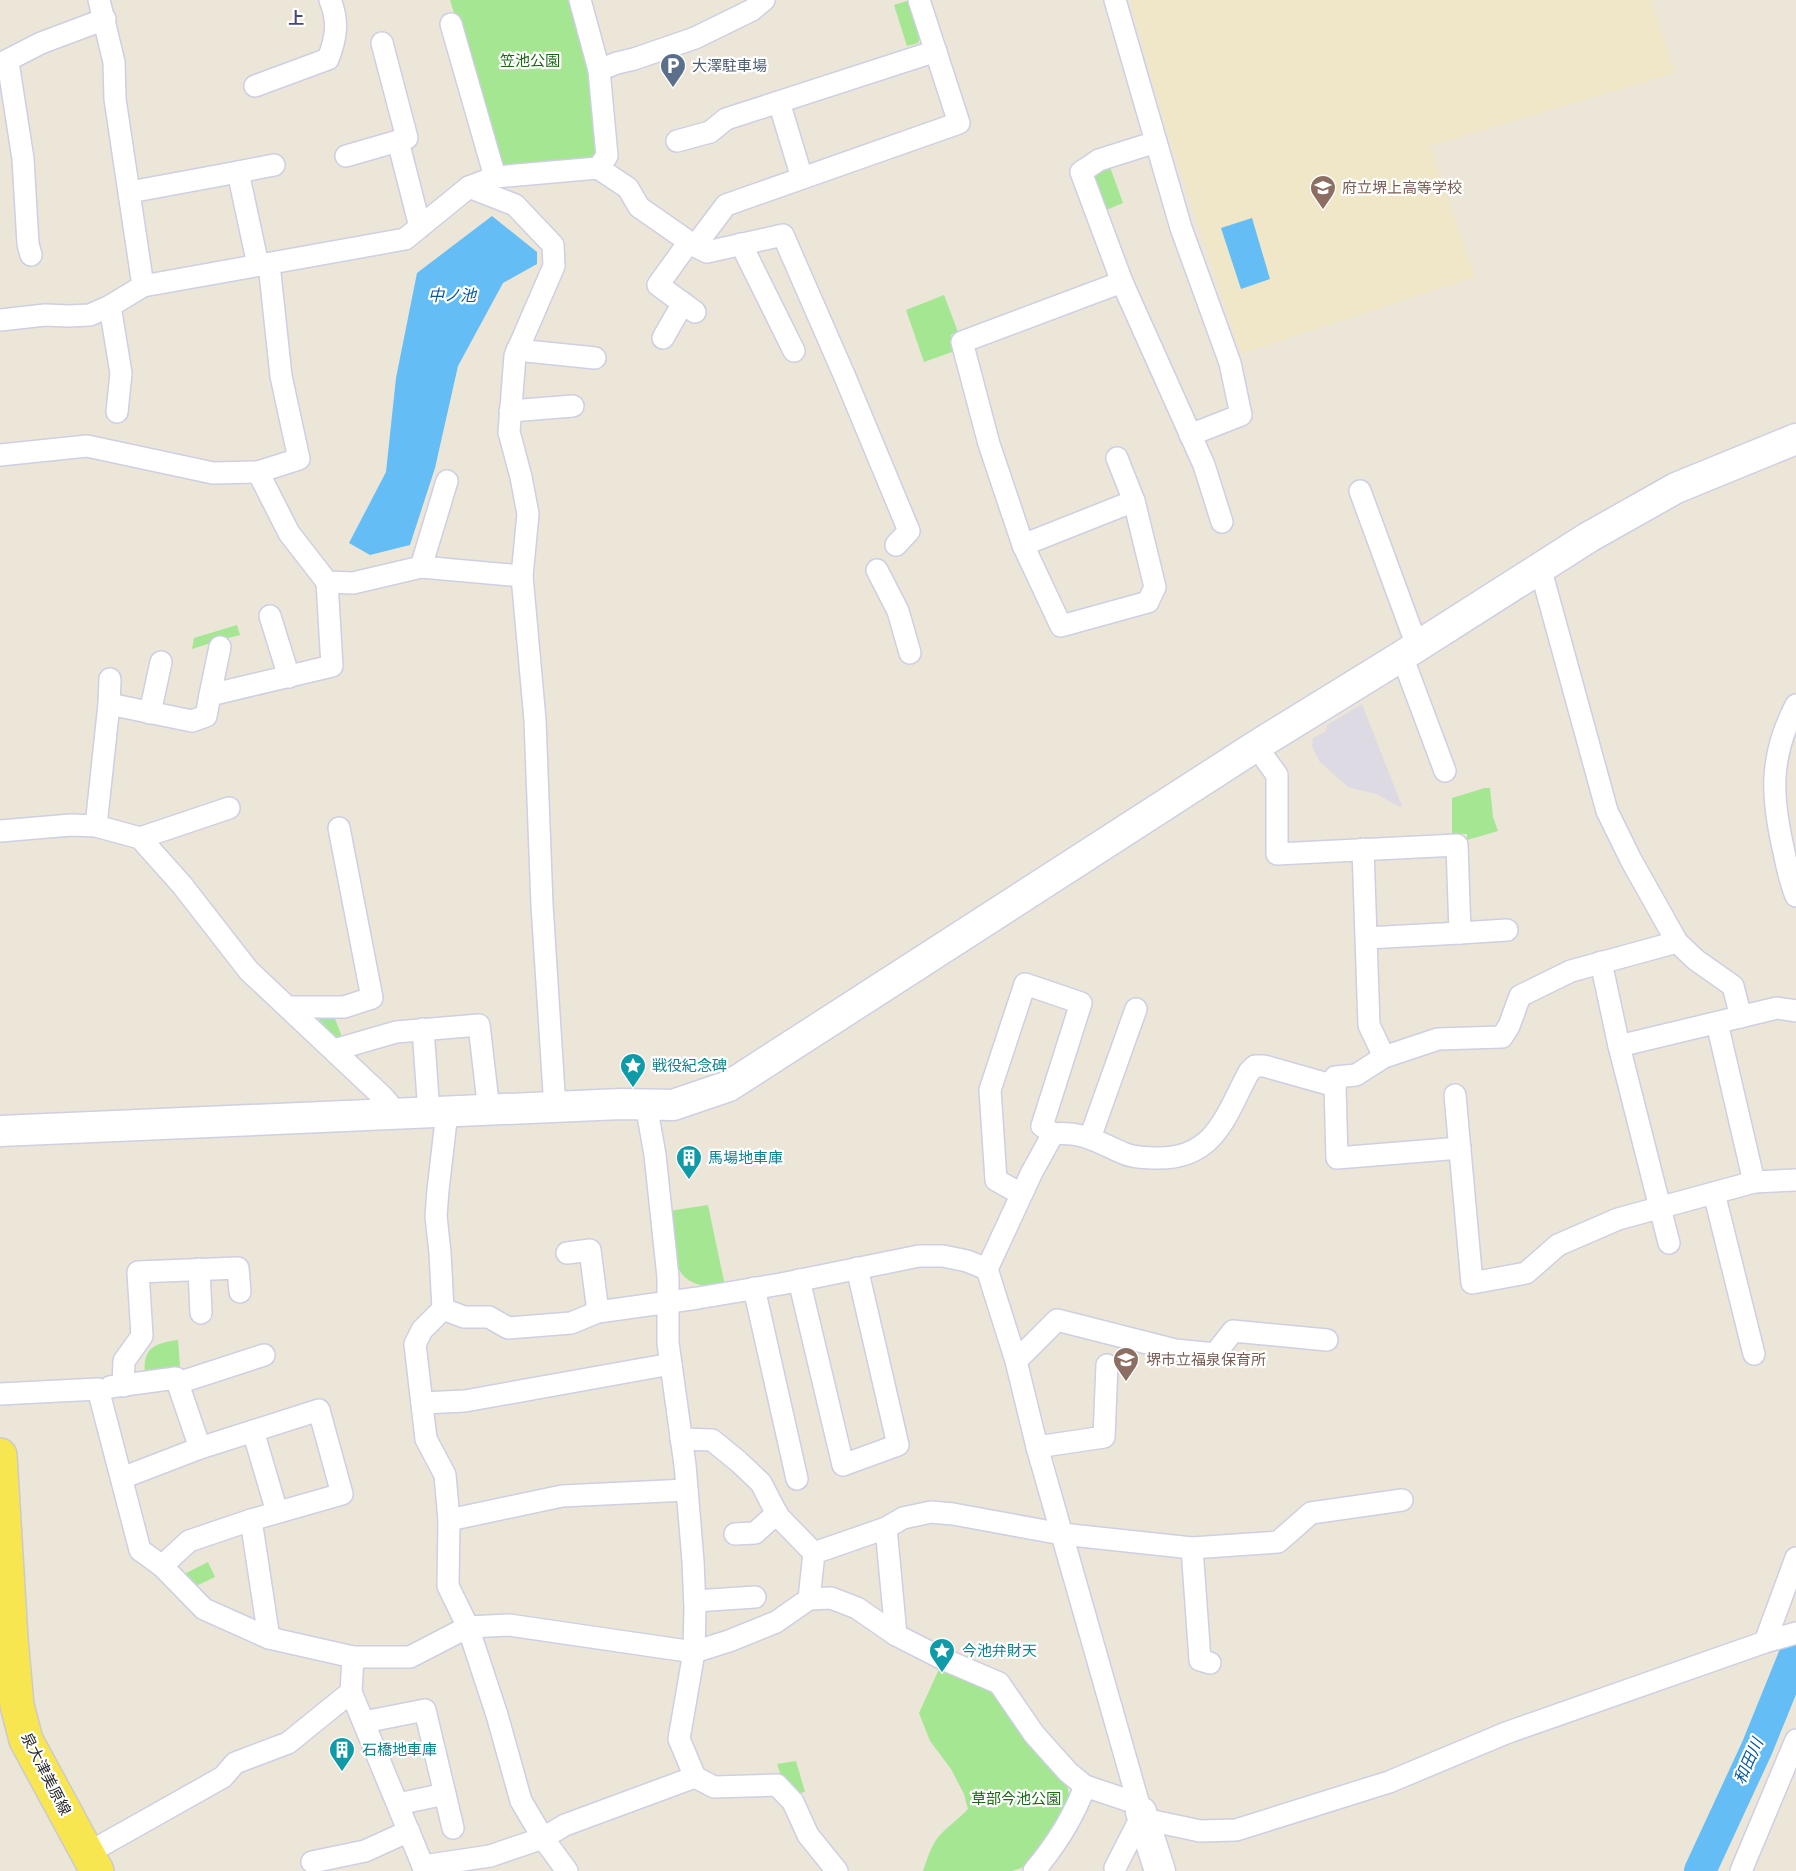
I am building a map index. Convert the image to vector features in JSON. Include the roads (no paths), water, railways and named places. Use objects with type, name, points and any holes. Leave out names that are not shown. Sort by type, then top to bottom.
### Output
[{"type":"main road","name":"泉大津美原線","points":[[0,1455],[5,1639],[17,1705],[26,1740],[92,1862]]},
{"type":"street","points":[[255,86],[328,59],[337,31],[334,9],[330,0]]},
{"type":"street","points":[[580,0],[599,70],[607,156],[598,168]]},
{"type":"street","points":[[599,70],[694,38],[752,10],[764,0]]},
{"type":"street","points":[[663,338],[689,307],[658,285],[726,205],[959,123],[919,0]]},
{"type":"street","points":[[1115,0],[1181,228],[1230,363],[1242,415],[1190,435]]},
{"type":"street","points":[[31,255],[28,244],[23,159],[4,63],[102,9],[114,62],[115,99],[143,286]]},
{"type":"street","points":[[451,24],[495,177]]},
{"type":"street","points":[[346,156],[407,138],[382,43]]},
{"type":"street","points":[[677,141],[710,132],[726,119],[936,51]]},
{"type":"street","points":[[779,102],[802,178]]},
{"type":"street","points":[[398,141],[420,227]]},
{"type":"street","points":[[1156,142],[1099,160],[1081,172],[1122,282],[1204,465],[1222,522]]},
{"type":"street","points":[[130,192],[274,165]]},
{"type":"street","points":[[0,320],[45,315],[90,315],[143,286],[405,239],[469,187],[495,177],[598,168],[628,188],[639,207],[707,252],[783,235],[909,531],[896,545]]},
{"type":"street","points":[[0,455],[87,446],[213,473],[258,472],[299,459],[281,376],[264,264],[238,172]]},
{"type":"street","points":[[469,187],[515,205],[554,245],[554,266],[515,356],[509,432],[528,514],[522,576],[535,720],[542,905],[555,1108]]},
{"type":"street","points":[[741,244],[794,351]]},
{"type":"street","points":[[1117,458],[1134,501],[1155,587],[1148,602],[1061,626],[1023,545],[989,444],[962,342],[1122,282]]},
{"type":"street","points":[[110,306],[121,373],[117,412]]},
{"type":"street","points":[[517,350],[595,358]]},
{"type":"street","points":[[510,411],[573,406]]},
{"type":"street","points":[[0,1131],[646,1104],[673,1105],[729,1086],[1256,746],[1589,537],[1676,488],[1796,439]]},
{"type":"street","points":[[210,695],[332,666],[327,582],[289,533],[258,472]]},
{"type":"street","points":[[421,567],[447,481]]},
{"type":"street","points":[[1360,491],[1445,771]]},
{"type":"street","points":[[1023,545],[1134,501]]},
{"type":"street","points":[[327,582],[353,583],[421,567],[522,576]]},
{"type":"street","points":[[1540,567],[1607,811],[1631,860],[1677,942],[1696,960],[1733,986],[1741,1017]]},
{"type":"street","points":[[877,570],[898,611],[910,653]]},
{"type":"street","points":[[270,616],[289,677]]},
{"type":"street","points":[[109,704],[192,721],[206,716],[219,647]]},
{"type":"street","points":[[150,713],[161,662]]},
{"type":"street","points":[[96,826],[110,679]]},
{"type":"street","points":[[1796,705],[1778,747],[1774,795],[1776,820],[1791,885],[1796,896]]},
{"type":"street","points":[[1256,746],[1276,775],[1277,854],[1457,845],[1460,933]]},
{"type":"street","points":[[140,838],[229,808]]},
{"type":"street","points":[[0,831],[71,825],[96,826],[140,838],[182,885],[249,971],[382,1096],[398,1114]]},
{"type":"street","points":[[288,1007],[344,1007],[372,998],[339,828]]},
{"type":"street","points":[[1363,849],[1369,1025],[1384,1056]]},
{"type":"street","points":[[1366,938],[1507,930]]},
{"type":"street","points":[[1460,1148],[1337,1158],[1335,1077],[1356,1075],[1384,1056],[1438,1039],[1502,1037],[1509,1026],[1520,996],[1571,971],[1677,942]]},
{"type":"street","points":[[1601,962],[1619,1046],[1669,1243]]},
{"type":"street","points":[[1022,1194],[996,1180],[990,1090],[1025,984],[1081,1003],[1041,1126],[1053,1134],[1069,1132],[1090,1138],[1126,1154],[1147,1158],[1171,1158],[1190,1154],[1215,1135],[1249,1072],[1255,1066],[1264,1066],[1335,1086]]},
{"type":"street","points":[[1619,1046],[1777,1008],[1796,1011]]},
{"type":"street","points":[[1090,1138],[1136,1009]]},
{"type":"street","points":[[1717,1023],[1754,1182]]},
{"type":"street","points":[[334,1050],[396,1032],[479,1025],[489,1111]]},
{"type":"street","points":[[423,1029],[438,1113],[436,1216],[442,1309],[422,1330],[415,1344],[426,1439],[445,1475],[449,1520],[448,1586],[468,1626],[497,1715],[520,1801],[567,1871]]},
{"type":"street","points":[[1455,1095],[1472,1283],[1526,1273],[1558,1245],[1618,1219],[1754,1182],[1796,1180]]},
{"type":"street","points":[[646,1104],[655,1155],[668,1277],[668,1342],[687,1490],[695,1601],[694,1652],[679,1739],[694,1777],[714,1787],[777,1785],[793,1802],[808,1834],[837,1871]]},
{"type":"street","points":[[1053,1134],[987,1269],[1016,1361],[1036,1447],[1160,1871]]},
{"type":"street","points":[[1714,1193],[1754,1354]]},
{"type":"street","points":[[567,1253],[590,1250],[598,1312]]},
{"type":"street","points":[[442,1309],[464,1317],[489,1317],[508,1328],[571,1323],[598,1312],[754,1288],[919,1256],[967,1261],[987,1269]]},
{"type":"street","points":[[123,1386],[124,1361],[142,1336],[138,1272],[238,1268],[240,1292]]},
{"type":"street","points":[[799,1280],[843,1465],[898,1445],[857,1268]]},
{"type":"street","points":[[199,1269],[201,1313]]},
{"type":"street","points":[[754,1288],[796,1479]]},
{"type":"street","points":[[1016,1361],[1057,1320],[1175,1350],[1215,1354],[1233,1331],[1328,1340]]},
{"type":"street","points":[[178,1383],[264,1355]]},
{"type":"street","points":[[422,1402],[465,1401],[671,1364]]},
{"type":"street","points":[[1036,1447],[1104,1437],[1107,1365]]},
{"type":"street","points":[[0,1394],[98,1389],[176,1378],[200,1448]]},
{"type":"street","points":[[98,1389],[140,1550],[162,1566],[204,1610],[269,1638],[353,1657],[410,1657],[468,1626],[509,1624],[694,1652],[776,1622],[809,1599],[831,1598],[857,1608],[896,1635],[943,1659],[999,1683],[1034,1734],[1068,1772],[1085,1786],[1141,1812],[1200,1831],[1236,1830],[1389,1782],[1506,1733],[1796,1633]]},
{"type":"street","points":[[122,1478],[200,1448],[319,1410],[342,1494],[276,1512],[189,1541],[162,1566]]},
{"type":"street","points":[[253,1431],[276,1512]]},
{"type":"street","points":[[681,1439],[712,1440],[761,1483],[777,1513],[814,1553]]},
{"type":"street","points":[[449,1520],[562,1496],[687,1490]]},
{"type":"street","points":[[814,1553],[886,1528],[903,1518],[931,1512],[1062,1534],[1192,1548],[1278,1542],[1311,1513],[1402,1500]]},
{"type":"street","points":[[735,1534],[755,1533],[777,1513]]},
{"type":"street","points":[[251,1520],[269,1638]]},
{"type":"street","points":[[886,1528],[896,1635]]},
{"type":"street","points":[[1192,1548],[1200,1659],[1210,1663]]},
{"type":"street","points":[[809,1599],[814,1553]]},
{"type":"street","points":[[1769,1641],[1796,1558]]},
{"type":"street","points":[[695,1601],[755,1598]]},
{"type":"street","points":[[353,1657],[351,1692],[424,1869],[490,1856],[543,1838],[565,1825],[694,1777]]},
{"type":"street","points":[[92,1862],[223,1777],[235,1763],[288,1743],[351,1692]]},
{"type":"street","points":[[364,1722],[425,1710],[453,1828]]},
{"type":"street","points":[[1741,1871],[1796,1740]]},
{"type":"street","points":[[1034,1871],[1078,1805],[1085,1786]]},
{"type":"street","points":[[398,1804],[445,1794]]},
{"type":"street","points":[[1115,1868],[1138,1823],[1141,1812]]},
{"type":"street","points":[[312,1862],[365,1851],[409,1831]]},
{"type":"water","name":"中ノ池","points":[[492,216],[537,252],[537,264],[503,283],[458,366],[435,468],[410,545],[370,555],[349,543],[386,472],[396,378],[417,273]]},
{"type":"water","points":[[1252,218],[1270,279],[1241,289],[1221,228]]},
{"type":"waterway","name":"和田川","points":[[1700,1871],[1757,1748],[1796,1652]]},
{"type":"place","name":"大澤駐車場","points":[[673,89]]},
{"type":"place","name":"府立堺上高等学校","points":[[1323,211]]},
{"type":"place","name":"戦役紀念碑","points":[[633,1089]]},
{"type":"place","name":"馬場地車庫","points":[[689,1181]]},
{"type":"place","name":"堺市立福泉保育所","points":[[1126,1383]]},
{"type":"place","name":"今池弁財天","points":[[942,1674]]},
{"type":"place","name":"石橋地車庫","points":[[342,1773]]},
{"type":"district","name":"上","points":[[296,18]]},
{"type":"park label","name":"笠池公園","points":[[530,61]]},
{"type":"park label","name":"草部今池公園","points":[[1016,1799]]}]
